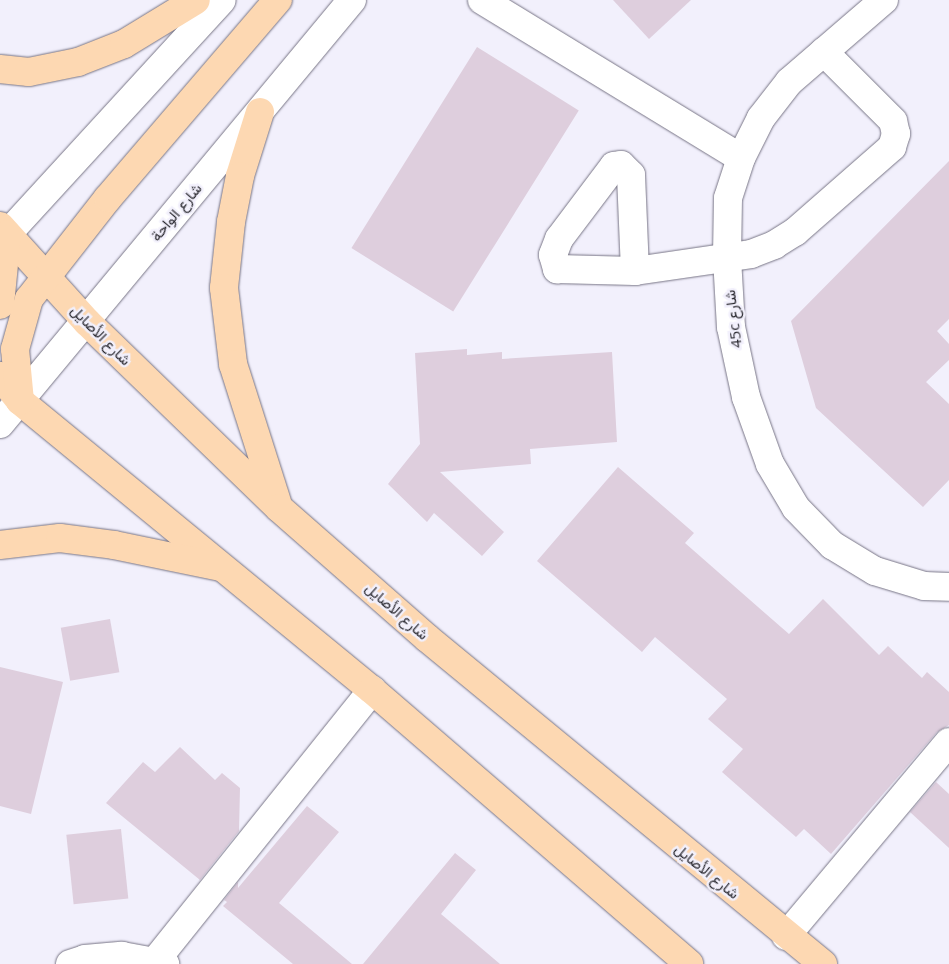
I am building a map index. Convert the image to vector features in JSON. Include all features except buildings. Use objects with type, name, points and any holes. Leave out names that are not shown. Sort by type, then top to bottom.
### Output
[{"type":"main road","points":[[0,69],[29,72],[78,62],[124,44],[196,0]]},
{"type":"main road","points":[[20,400],[15,349],[20,324],[29,300],[45,276],[278,0]]},
{"type":"main road","points":[[260,112],[230,222],[224,288],[233,364],[279,508]]},
{"type":"main road","points":[[0,306],[2,234]]},
{"type":"main road","name":"شارع الأصايل","points":[[2,234],[45,276],[87,322],[279,508],[427,638],[786,936],[823,964]]},
{"type":"main road","points":[[0,376],[20,400],[372,690],[688,964]]},
{"type":"main road","points":[[0,545],[60,538],[114,545],[224,568]]},
{"type":"street","points":[[2,234],[222,0]]},
{"type":"street","name":"شارع الواحة","points":[[0,424],[87,322],[352,0]]},
{"type":"street","points":[[482,0],[741,158]]},
{"type":"street","name":"45c شارع","points":[[884,0],[790,82],[761,118],[741,158],[728,198],[727,258],[731,327],[746,397],[770,464],[796,508],[832,545],[875,571],[924,586],[949,587]]},
{"type":"street","points":[[635,271],[751,254],[788,236],[892,147],[896,134],[893,121],[824,52]]},
{"type":"street","points":[[70,964],[85,959],[122,956],[160,962],[372,690]]},
{"type":"street","points":[[786,936],[949,742]]}]
